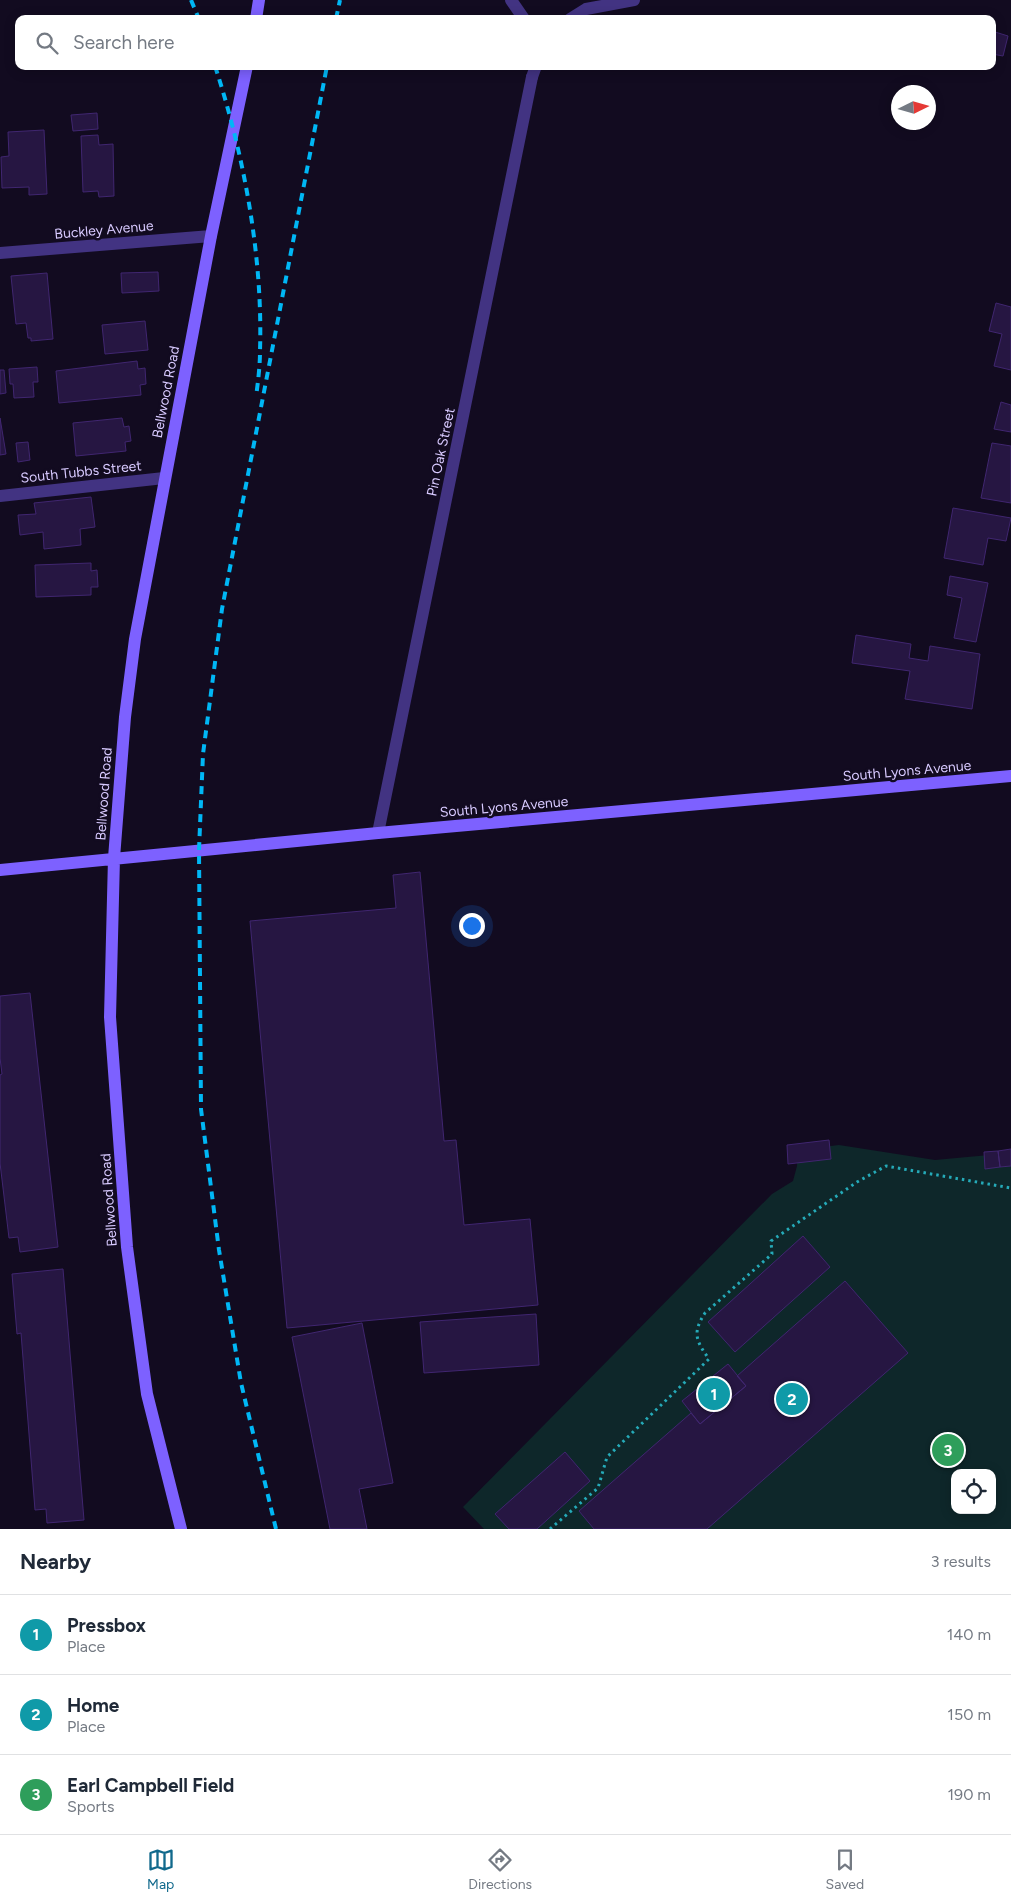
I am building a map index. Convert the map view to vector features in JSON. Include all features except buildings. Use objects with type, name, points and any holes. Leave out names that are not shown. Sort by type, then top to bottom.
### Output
[{"type":"street","points":[[257,15],[259,0]]},
{"type":"street","points":[[511,0],[521,15]]},
{"type":"street","points":[[576,15],[586,9],[634,0]]},
{"type":"street","name":"Bellwood Road","points":[[181,1529],[147,1394],[127,1246],[110,1017],[114,858],[125,718],[135,638],[211,236],[246,70]]},
{"type":"street","name":"Pin Oak Street","points":[[378,833],[534,71]]},
{"type":"street","name":"Buckley Avenue","points":[[0,253],[211,236]]},
{"type":"street","name":"South Tubbs Street","points":[[0,496],[164,478]]},
{"type":"street","name":"South Lyons Avenue","points":[[0,870],[378,833],[1011,776]]},
{"type":"path","points":[[550,1529],[598,1488],[607,1457],[709,1359],[699,1346],[697,1340],[699,1323],[705,1313],[772,1254],[771,1241],[857,1182],[886,1166],[1011,1188]]},
{"type":"green space","points":[[839,1145],[935,1160],[1011,1153],[1011,1529],[484,1529],[463,1507],[772,1194],[793,1181],[797,1166],[798,1150]]},
{"type":"railway","points":[[191,0],[197,15]]},
{"type":"railway","points":[[337,15],[340,0]]},
{"type":"railway","points":[[216,70],[235,135],[250,207],[255,243],[260,315],[260,362],[256,397]]},
{"type":"railway","points":[[276,1529],[241,1383],[219,1250],[201,1109],[199,850],[203,754],[222,609],[326,70]]},
{"type":"place","name":"Pressbox","points":[[714,1394]]},
{"type":"place","name":"Home","points":[[792,1399]]},
{"type":"place","name":"Earl Campbell Field","points":[[948,1450]]}]
